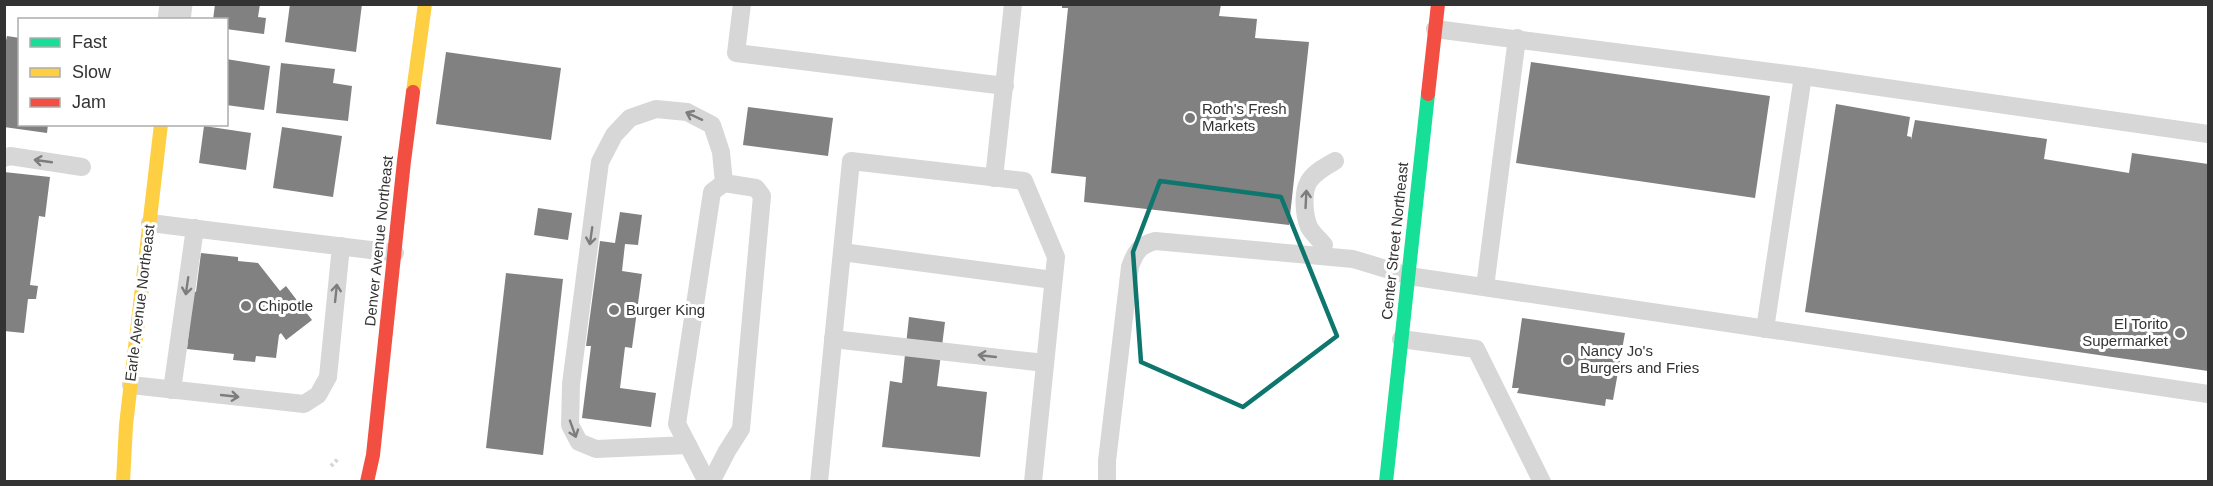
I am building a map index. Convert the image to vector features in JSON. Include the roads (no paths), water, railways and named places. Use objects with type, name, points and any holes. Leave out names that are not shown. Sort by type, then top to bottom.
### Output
[{"type":"street","name":"Denver Avenue Northeast","points":[[367,482],[373,455],[404,161],[425,4]]},
{"type":"street","name":"Center Street Northeast","points":[[1386,482],[1438,4]]},
{"type":"street","name":"Earle Avenue Northeast","points":[[123,482],[126,425],[161,126]]},
{"type":"lane","points":[[742,4],[735,53],[1005,86]]},
{"type":"lane","points":[[994,178],[1012,5]]},
{"type":"lane","points":[[1435,29],[1803,76],[2208,134]]},
{"type":"lane","points":[[1485,287],[1517,38]]},
{"type":"lane","points":[[1765,328],[1803,76]]},
{"type":"lane","points":[[688,445],[596,449],[579,442],[570,425],[571,384],[600,162],[614,135],[630,118],[656,109],[687,112],[712,125],[721,152],[724,183]]},
{"type":"lane","points":[[4,158],[10,156],[82,167]]},
{"type":"lane","points":[[1324,245],[1310,229],[1306,216],[1305,195],[1309,182],[1335,160]]},
{"type":"lane","points":[[819,482],[851,161],[1024,181],[1056,256],[1032,482]]},
{"type":"lane","points":[[724,183],[756,188],[762,196],[741,429],[709,482],[677,424],[712,192],[724,183]]},
{"type":"lane","points":[[150,223],[395,253]]},
{"type":"lane","points":[[172,390],[195,228]]},
{"type":"lane","points":[[1107,482],[1107,461],[1130,267],[1135,254],[1143,244],[1155,241],[1353,259],[1408,276],[2208,394]]},
{"type":"lane","points":[[131,385],[304,404],[318,395],[328,377],[340,246]]},
{"type":"lane","points":[[842,252],[1053,280]]},
{"type":"lane","points":[[833,339],[1045,363]]},
{"type":"lane","points":[[1401,339],[1476,349],[1542,482]]},
{"type":"place","name":"Roth's Fresh Markets","points":[[1190,118]]},
{"type":"place","name":"Chipotle","points":[[246,306]]},
{"type":"place","name":"Burger King","points":[[614,310]]},
{"type":"place","name":"El Torito Supermarket","points":[[2180,333]]},
{"type":"place","name":"Nancy Jo's Burgers and Fries","points":[[1568,360]]}]
